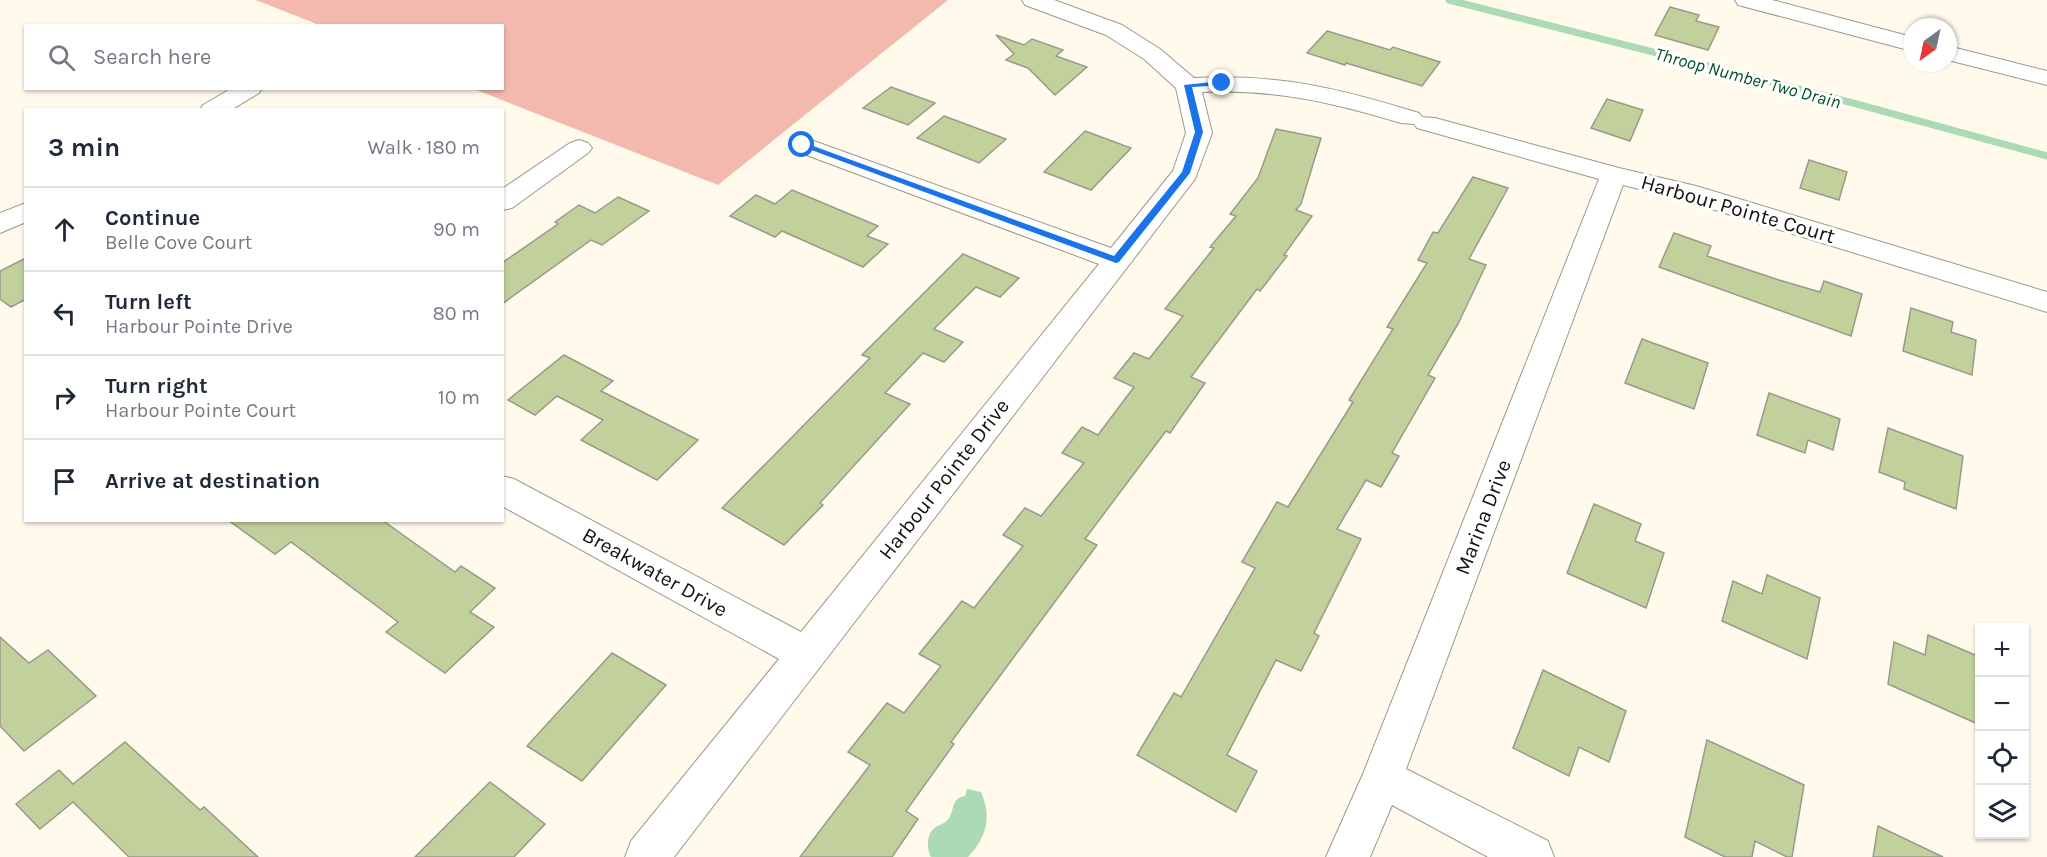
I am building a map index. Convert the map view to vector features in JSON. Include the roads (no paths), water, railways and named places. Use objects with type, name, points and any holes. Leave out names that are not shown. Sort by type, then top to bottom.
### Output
[{"type":"street","points":[[1033,0],[1114,30],[1152,54],[1188,85]]},
{"type":"street","points":[[1746,0],[1903,42]]},
{"type":"street","points":[[1957,55],[2047,78]]},
{"type":"street","name":"Harbour Pointe Court","points":[[1188,85],[1267,85],[1343,98],[1614,175],[1686,192],[2047,302]]},
{"type":"street","name":"Harbour Pointe Drive","points":[[647,857],[1186,173],[1199,132],[1188,85]]},
{"type":"street","points":[[215,108],[247,90]]},
{"type":"street","points":[[802,145],[1116,260]]},
{"type":"street","points":[[504,201],[579,148]]},
{"type":"street","name":"Marina Drive","points":[[1348,857],[1382,778],[1614,175]]},
{"type":"street","points":[[0,224],[24,212]]},
{"type":"street","name":"Breakwater Drive","points":[[504,490],[807,655]]},
{"type":"street","points":[[1382,778],[1532,857]]},
{"type":"waterway","name":"Throop Number Two Drain","points":[[1449,0],[1853,103],[2047,156]]}]
